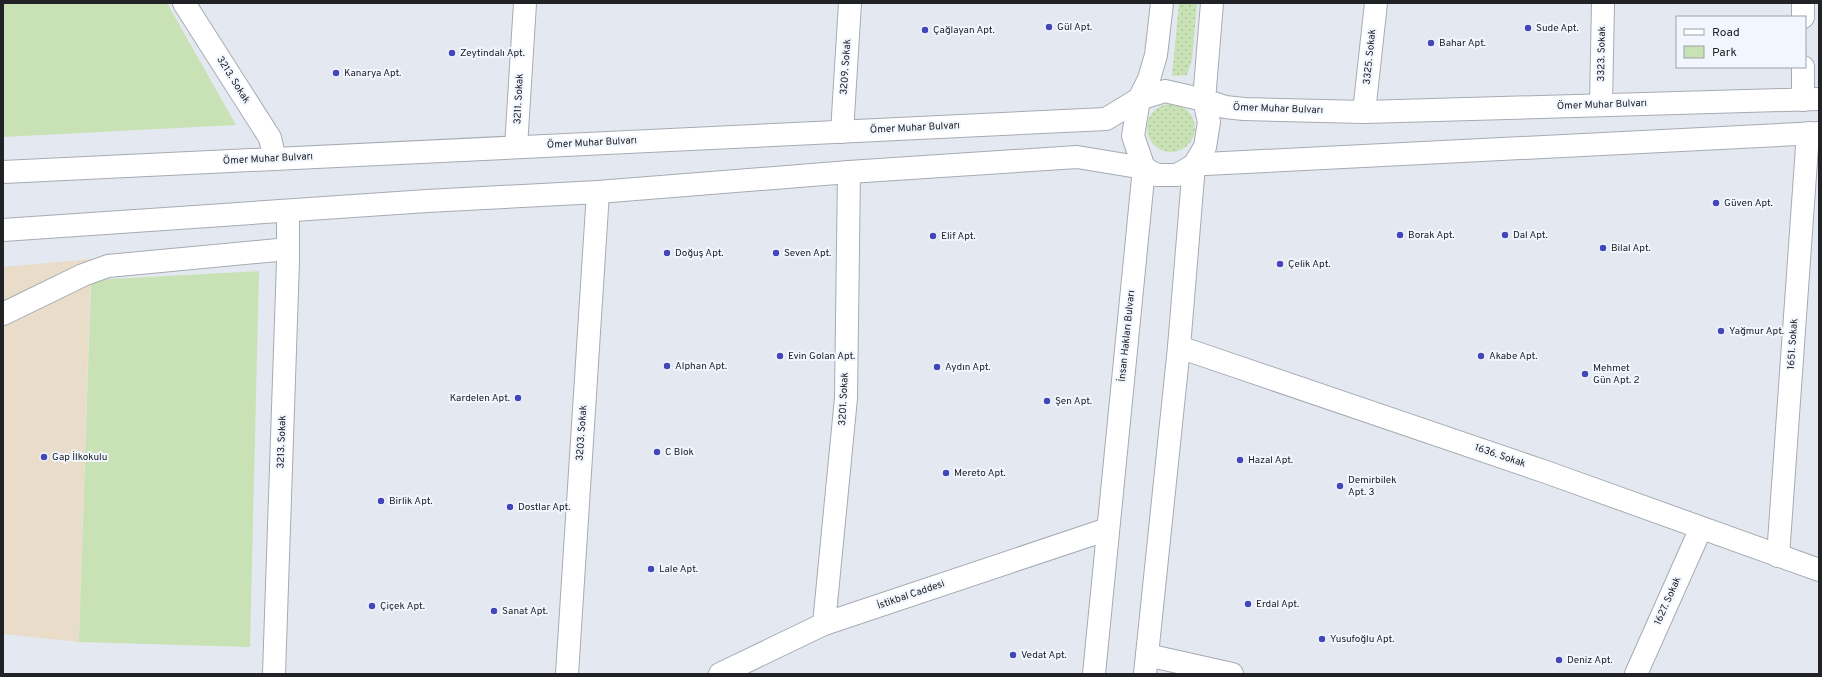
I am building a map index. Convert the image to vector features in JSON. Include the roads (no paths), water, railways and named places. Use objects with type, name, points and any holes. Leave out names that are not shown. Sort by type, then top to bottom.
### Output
[{"type":"main road","name":"3213. Sokak","points":[[184,3],[270,138],[275,159]]},
{"type":"main road","name":"3211. Sokak","points":[[516,147],[525,3]]},
{"type":"main road","name":"3209. Sokak","points":[[842,132],[850,3]]},
{"type":"main road","name":"İnsan Hakları Bulvarı","points":[[1094,674],[1144,168],[1133,136],[1138,99],[1149,79],[1156,55],[1162,3]]},
{"type":"main road","points":[[1212,3],[1204,100],[1209,122],[1205,147],[1194,165],[1179,347],[1146,665],[1232,674]]},
{"type":"main road","name":"3325. Sokak","points":[[1364,112],[1376,3]]},
{"type":"main road","name":"3323. Sokak","points":[[1601,105],[1603,3]]},
{"type":"main road","points":[[1803,3],[1803,16]]},
{"type":"main road","points":[[1803,68],[1811,100]]},
{"type":"main road","name":"Ömer Muhar Bulvarı","points":[[3,172],[1106,119],[1138,99],[1165,91],[1204,100],[1225,107],[1244,109],[1364,112],[1811,100]]},
{"type":"main road","points":[[3,230],[598,192],[849,172],[1077,157],[1144,168],[1157,174],[1176,175],[1194,165],[1813,133]]},
{"type":"main road","name":"1651. Sokak","points":[[1778,556],[1813,133]]},
{"type":"main road","name":"3201. Sokak","points":[[824,624],[846,398],[849,172]]},
{"type":"main road","name":"3203. Sokak","points":[[567,674],[598,192]]},
{"type":"main road","name":"3213. Sokak","points":[[274,674],[288,211]]},
{"type":"main road","points":[[3,314],[83,275],[108,266],[288,249]]},
{"type":"main road","name":"1636. Sokak","points":[[1179,347],[1546,472],[1819,570]]},
{"type":"main road","name":"1627. Sokak","points":[[1636,674],[1701,528]]},
{"type":"main road","name":"İstikbal Caddesi","points":[[720,674],[824,624],[1108,529]]},
{"type":"place","name":"Gül Apt.","points":[[1049,27]]},
{"type":"place","name":"Sude Apt.","points":[[1528,28]]},
{"type":"place","name":"Çağlayan Apt.","points":[[925,30]]},
{"type":"place","name":"Bahar Apt.","points":[[1431,43]]},
{"type":"place","name":"Zeytindalı Apt.","points":[[452,53]]},
{"type":"place","name":"Kanarya Apt.","points":[[336,73]]},
{"type":"place","name":"Güven Apt.","points":[[1716,203]]},
{"type":"place","name":"Borak Apt.","points":[[1400,235]]},
{"type":"place","name":"Dal Apt.","points":[[1505,235]]},
{"type":"place","name":"Elif Apt.","points":[[933,236]]},
{"type":"place","name":"Bilal Apt.","points":[[1603,248]]},
{"type":"place","name":"Doğuş Apt.","points":[[667,253]]},
{"type":"place","name":"Seven Apt.","points":[[776,253]]},
{"type":"place","name":"Çelik Apt.","points":[[1280,264]]},
{"type":"place","name":"Yağmur Apt.","points":[[1721,331]]},
{"type":"place","name":"Evin Golan Apt.","points":[[780,356]]},
{"type":"place","name":"Akabe Apt.","points":[[1481,356]]},
{"type":"place","name":"Alphan Apt.","points":[[667,366]]},
{"type":"place","name":"Aydın Apt.","points":[[937,367]]},
{"type":"place","name":"Mehmet Gün Apt. 2","points":[[1585,374]]},
{"type":"place","name":"Kardelen Apt.","points":[[518,398]]},
{"type":"place","name":"Şen Apt.","points":[[1047,401]]},
{"type":"place","name":"C Blok","points":[[657,452]]},
{"type":"place","name":"Gap İlkokulu","points":[[44,457]]},
{"type":"place","name":"Hazal Apt.","points":[[1240,460]]},
{"type":"place","name":"Mereto Apt.","points":[[946,473]]},
{"type":"place","name":"Demirbilek Apt. 3","points":[[1340,486]]},
{"type":"place","name":"Birlik Apt.","points":[[381,501]]},
{"type":"place","name":"Dostlar Apt.","points":[[510,507]]},
{"type":"place","name":"Lale Apt.","points":[[651,569]]},
{"type":"place","name":"Erdal Apt.","points":[[1248,604]]},
{"type":"place","name":"Çiçek Apt.","points":[[372,606]]},
{"type":"place","name":"Sanat Apt.","points":[[494,611]]},
{"type":"place","name":"Yusufoğlu Apt.","points":[[1322,639]]},
{"type":"place","name":"Vedat Apt.","points":[[1013,655]]},
{"type":"place","name":"Deniz Apt.","points":[[1559,660]]}]
